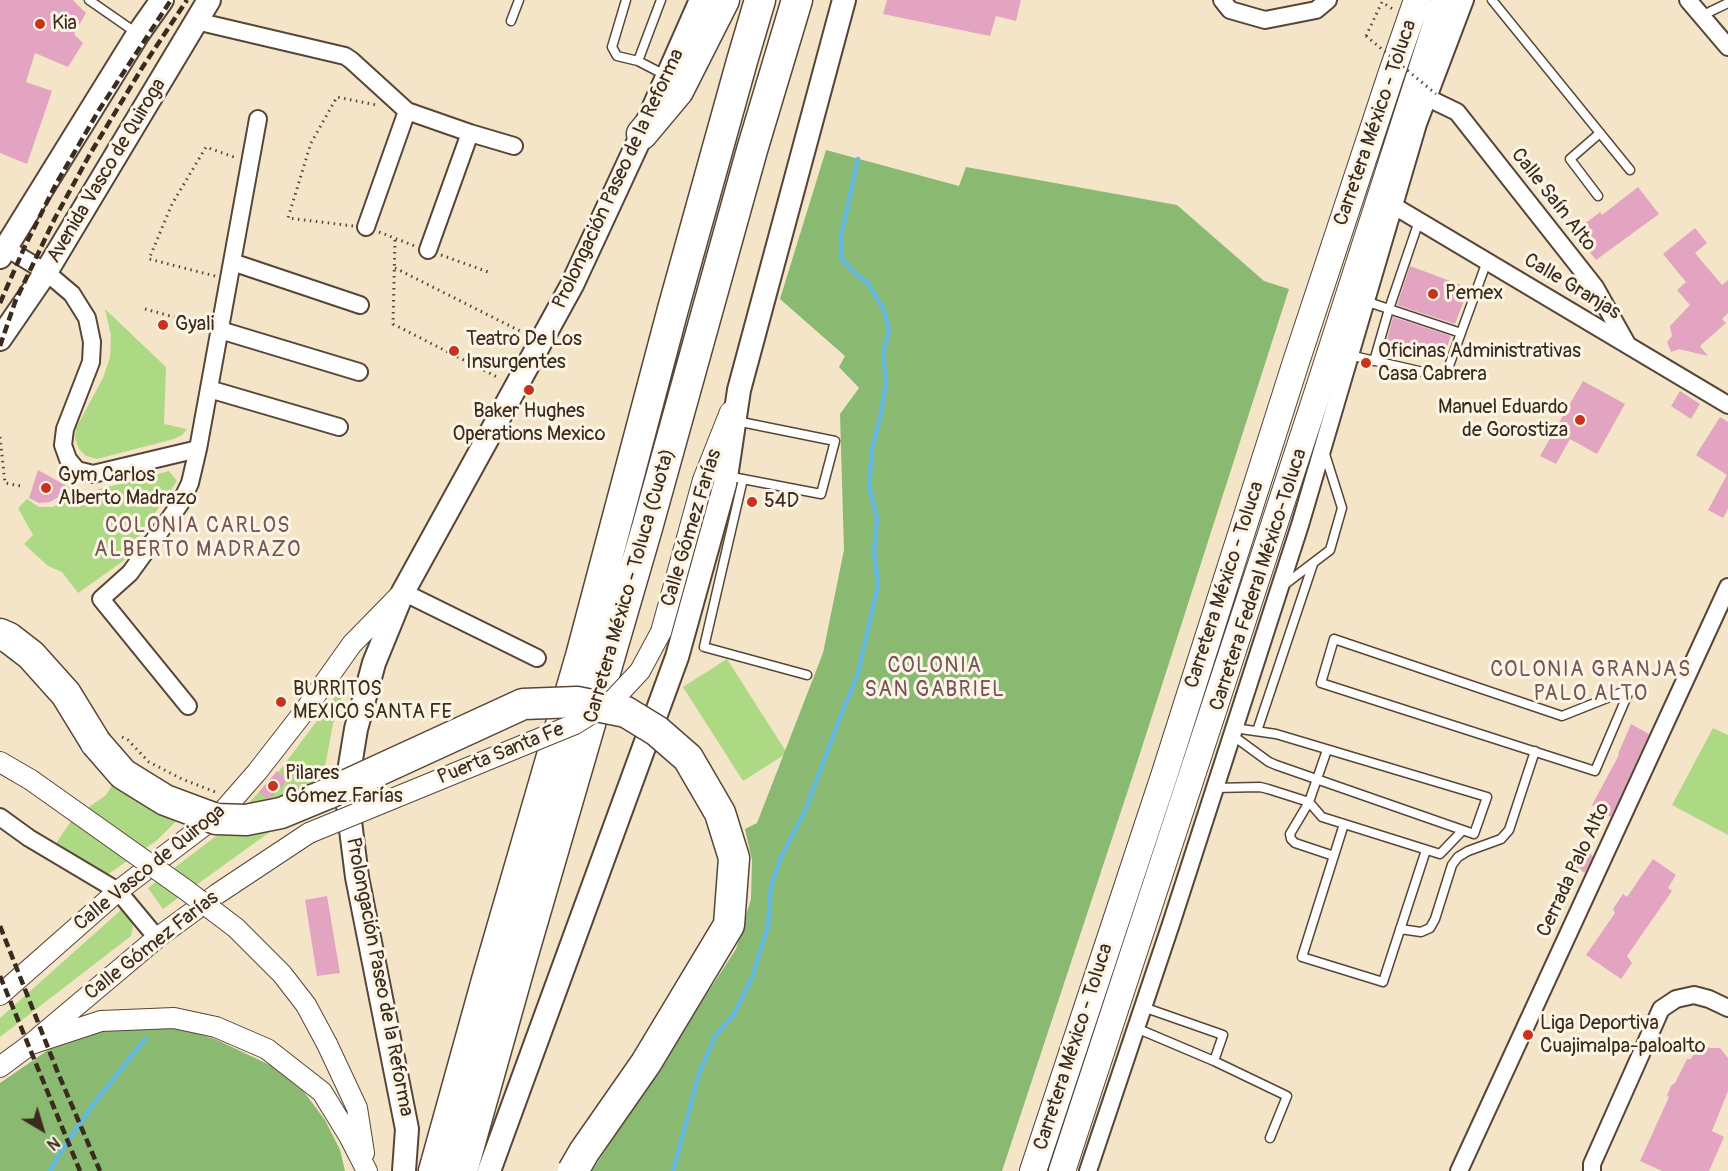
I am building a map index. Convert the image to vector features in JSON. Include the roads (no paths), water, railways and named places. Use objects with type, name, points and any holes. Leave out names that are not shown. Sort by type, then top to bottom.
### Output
[{"type":"highway","points":[[642,134],[678,91],[724,0]]},
{"type":"highway","name":"Carretera México - Toluca (Cuota)","points":[[434,1171],[582,656],[676,298],[760,0]]},
{"type":"highway","name":"Carretera México - Toluca (Cuota)","points":[[462,1171],[647,528],[752,150],[797,0]]},
{"type":"highway","points":[[0,634],[31,655],[108,739],[123,774],[165,800],[216,819],[246,820],[281,813],[523,704],[577,702],[626,711],[657,731],[688,758],[720,813],[734,858],[729,925],[646,1063],[573,1171]]},
{"type":"main road","points":[[3,253],[138,34],[162,0]]},
{"type":"main road","name":"Avenida Vasco de Quiroga","points":[[0,339],[46,272],[209,0]]},
{"type":"main road","name":"Prolongación Paseo de la Reforma","points":[[404,1171],[407,1129],[357,877],[346,790],[356,729],[374,663],[403,592],[572,285],[701,0]]},
{"type":"main road","points":[[489,1171],[715,558],[731,420],[844,0]]},
{"type":"main road","name":"Carretera México - Toluca","points":[[1062,1171],[1341,353],[1444,0]]},
{"type":"main road","name":"Carretera México - Toluca","points":[[1033,1171],[1164,776],[1415,1]]},
{"type":"street","points":[[1222,0],[1230,10],[1265,20],[1316,10],[1328,0]]},
{"type":"street","points":[[1357,299],[1394,206],[1418,124],[1432,96],[1464,0]]},
{"type":"street","points":[[1688,0],[1728,47]]},
{"type":"street","points":[[196,21],[345,56],[407,111],[470,134],[514,146]]},
{"type":"street","name":"Calle Saín Alto","points":[[1432,96],[1457,112],[1595,287],[1627,345]]},
{"type":"street","points":[[366,227],[407,111]]},
{"type":"street","points":[[188,706],[101,598],[130,573],[180,504],[190,483],[258,119]]},
{"type":"street","points":[[428,250],[470,134]]},
{"type":"street","name":"Calle Granjas","points":[[1394,206],[1728,405]]},
{"type":"street","points":[[3,253],[46,272],[72,294],[87,318],[92,342],[91,362],[65,429],[63,445],[68,459],[77,470],[93,474],[198,449]]},
{"type":"street","points":[[232,262],[360,304]]},
{"type":"street","points":[[220,330],[359,372]]},
{"type":"street","name":"Carretera Federal México-Toluca","points":[[1089,1171],[1233,732],[1323,446],[1341,353]]},
{"type":"street","points":[[209,389],[339,427]]},
{"type":"street","name":"Calle Gómez Farías","points":[[661,632],[725,475]]},
{"type":"street","name":"Cerrada Palo Alto","points":[[1459,1171],[1728,587]]},
{"type":"street","points":[[403,592],[537,658]]},
{"type":"street","name":"Calle Vasco de Quiroga","points":[[0,995],[118,891],[222,813],[296,721],[352,644],[403,592]]},
{"type":"street","name":"Puerta Santa Fe","points":[[309,833],[575,724],[612,701],[640,671],[661,632]]},
{"type":"street","points":[[0,762],[31,780],[186,890],[258,948],[306,1005],[327,1044],[357,1108],[367,1171]]},
{"type":"street","points":[[0,817],[29,838],[118,891],[157,938]]},
{"type":"street","name":"Calle Gómez Farías","points":[[0,1067],[31,1044],[157,938],[217,894],[309,833]]},
{"type":"street","points":[[1592,1171],[1592,1164],[1661,1009],[1676,999],[1694,995],[1728,1008]]},
{"type":"street","points":[[31,1044],[101,1021],[174,1017],[216,1028],[267,1049],[322,1092],[367,1171]]},
{"type":"lane","points":[[89,0],[138,34]]},
{"type":"lane","points":[[511,21],[519,0]]},
{"type":"lane","points":[[626,0],[612,47],[617,56],[638,61],[668,76]]},
{"type":"lane","points":[[638,61],[661,0]]},
{"type":"lane","points":[[1492,0],[1630,170]]},
{"type":"lane","points":[[1701,16],[1728,3]]},
{"type":"lane","points":[[1598,196],[1570,159],[1600,134]]},
{"type":"lane","points":[[1374,361],[1419,221]]},
{"type":"lane","points":[[1341,353],[1445,377],[1488,261]]},
{"type":"lane","points":[[1357,299],[1461,333]]},
{"type":"lane","points":[[725,475],[821,494],[835,441],[731,420]]},
{"type":"lane","points":[[1279,588],[1330,550],[1342,508],[1323,446]]},
{"type":"lane","points":[[715,558],[705,647],[807,675]]},
{"type":"lane","points":[[1257,731],[1313,564]]},
{"type":"lane","points":[[1334,639],[1562,716],[1630,689],[1595,771],[1535,751],[1321,682],[1334,639]]},
{"type":"lane","points":[[1257,731],[1276,734],[1487,797],[1474,834],[1462,831],[1269,762],[1233,732],[1257,731]]},
{"type":"lane","points":[[1327,750],[1309,802],[1290,834],[1290,839],[1295,843],[1335,856]]},
{"type":"lane","points":[[1400,929],[1422,932],[1430,928],[1452,865],[1458,857],[1501,839],[1509,830],[1535,751]]},
{"type":"lane","points":[[1214,788],[1260,787],[1309,802],[1322,817],[1440,854],[1462,831]]},
{"type":"lane","points":[[1344,824],[1302,957],[1383,982],[1426,850]]},
{"type":"lane","points":[[1143,1007],[1223,1035],[1214,1061]]},
{"type":"lane","points":[[1136,1028],[1214,1061],[1287,1096],[1270,1138]]},
{"type":"waterway","points":[[673,1171],[699,1074],[715,1036],[734,1014],[752,977],[768,926],[771,886],[781,857],[805,811],[857,677],[878,585],[874,552],[877,519],[869,486],[872,449],[886,382],[883,353],[889,331],[884,310],[867,282],[841,258],[841,236],[858,159]]},
{"type":"waterway","points":[[50,1171],[92,1106],[145,1039]]},
{"type":"railway","points":[[0,303],[56,184],[99,110],[171,0]]},
{"type":"railway","points":[[0,346],[15,302],[55,218],[90,154],[142,68],[187,0]]},
{"type":"railway","points":[[0,926],[58,1073],[100,1171]]},
{"type":"railway","points":[[0,976],[80,1171]]},
{"type":"place","name":"Kia","points":[[40,24]]},
{"type":"place","name":"Pemex","points":[[1433,294]]},
{"type":"place","name":"Gyali","points":[[163,325]]},
{"type":"place","name":"Teatro De Los Insurgentes","points":[[454,351]]},
{"type":"place","name":"Oficinas Administrativas Casa Cabrera","points":[[1366,363]]},
{"type":"place","name":"Baker Hughes Operations Mexico","points":[[529,390]]},
{"type":"place","name":"Manuel Eduardo de Gorostiza","points":[[1580,420]]},
{"type":"place","name":"Gym Carlos Alberto Madrazo","points":[[46,488]]},
{"type":"place","name":"54D","points":[[752,502]]},
{"type":"place","name":"BURRITOS MEXICO SANTA FE","points":[[281,702]]},
{"type":"place","name":"Pilares Gómez Farías","points":[[273,786]]},
{"type":"place","name":"Liga Deportiva Cuajimalpa-paloalto","points":[[1528,1035]]},
{"type":"district","name":"COLONIA CARLOS ALBERTO MADRAZO","points":[[198,539]]},
{"type":"district","name":"COLONIA SAN GABRIEL","points":[[935,679]]},
{"type":"district","name":"COLONIA GRANJAS PALO ALTO","points":[[1591,683]]}]
